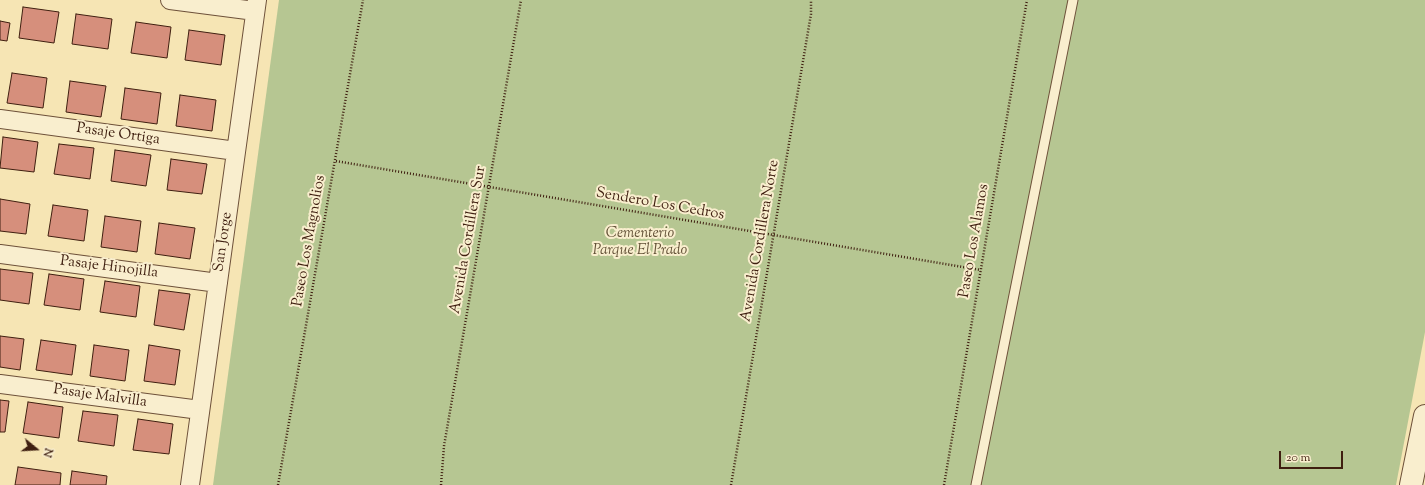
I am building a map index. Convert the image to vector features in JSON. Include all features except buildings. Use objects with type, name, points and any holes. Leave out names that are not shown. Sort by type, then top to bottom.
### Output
[{"type":"street","points":[[170,0],[256,6]]},
{"type":"street","name":"San Jorge","points":[[190,485],[256,6]]},
{"type":"street","name":"Pasaje Ortiga","points":[[0,119],[236,151]]},
{"type":"street","name":"Pasaje Hinojilla","points":[[0,254],[218,282]]},
{"type":"street","name":"Pasaje Malvilla","points":[[0,384],[200,410]]},
{"type":"street","points":[[1411,485],[1425,416]]},
{"type":"lane","points":[[976,485],[1073,0]]},
{"type":"path","name":"Paseo Los Magnolios","points":[[278,485],[363,0]]},
{"type":"path","name":"Avenida Cordillera Sur","points":[[441,485],[444,446],[490,187],[521,0]]},
{"type":"path","name":"Avenida Cordillera Norte","points":[[731,485],[811,14],[811,0]]},
{"type":"path","name":"Paseo Los Alamos","points":[[944,485],[1027,0]]},
{"type":"path","name":"Sendero Los Cedros","points":[[336,161],[981,270]]},
{"type":"green space","name":"Cementerio Parque El Prado","points":[[279,0],[1425,0],[1425,332],[1396,485],[213,485]]}]
